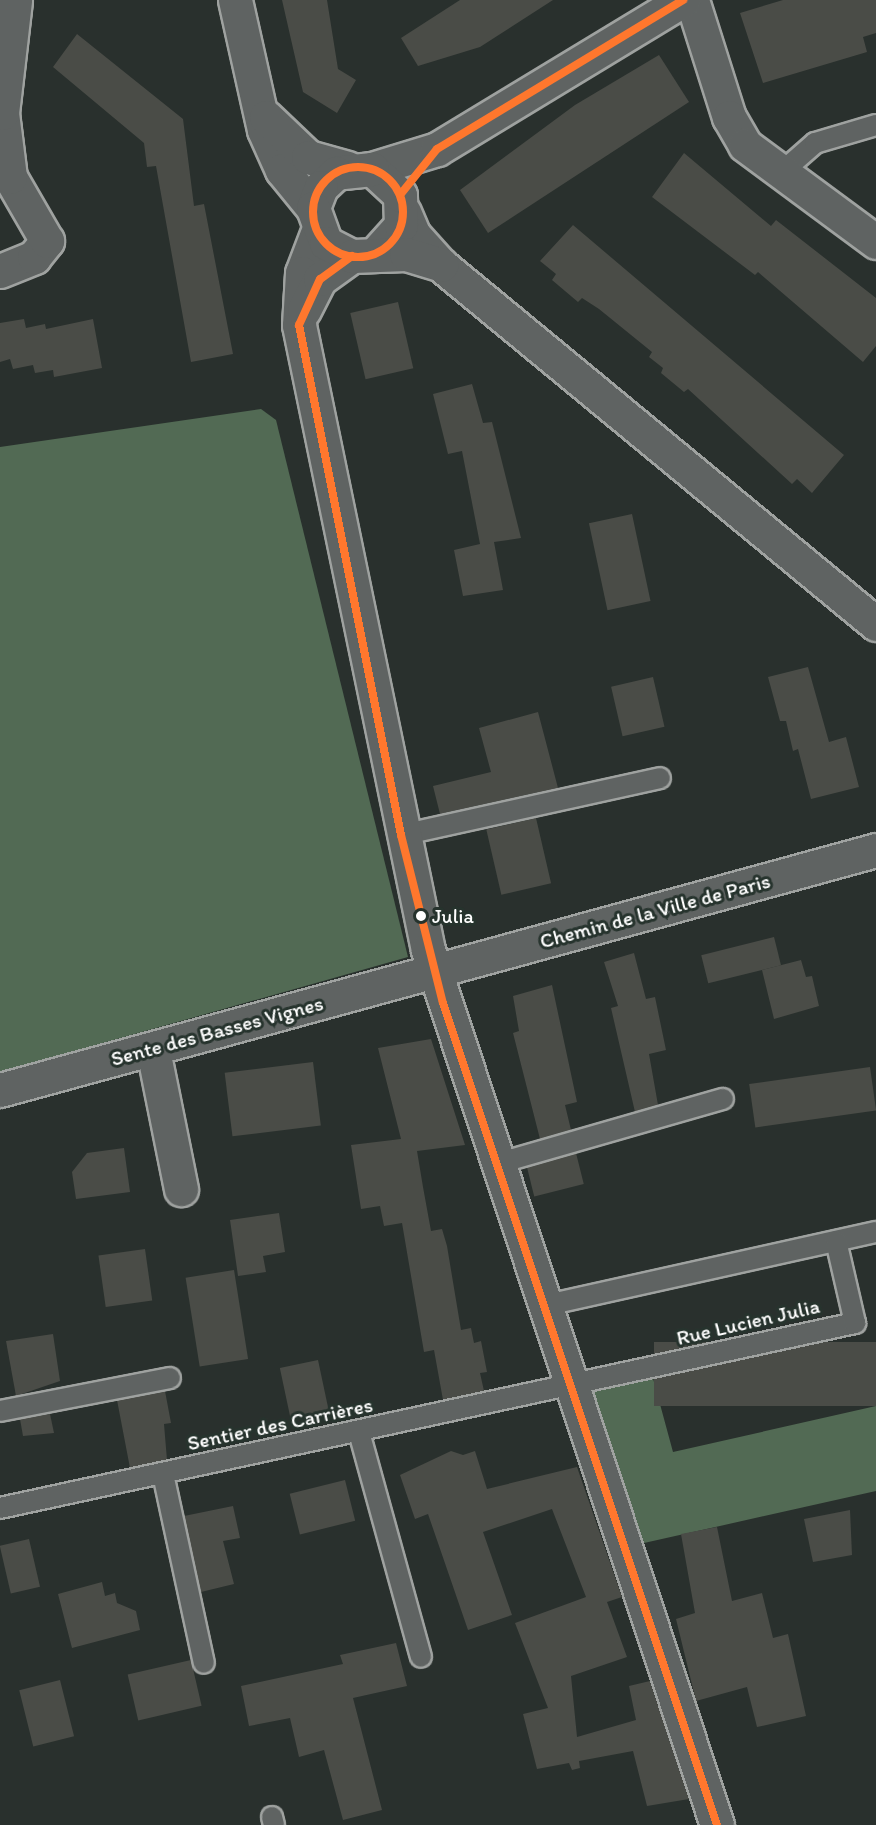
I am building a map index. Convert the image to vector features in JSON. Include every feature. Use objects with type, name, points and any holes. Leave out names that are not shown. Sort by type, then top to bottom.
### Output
[{"type":"street","points":[[0,271],[34,257],[47,241],[10,177],[2,113],[15,0]]},
{"type":"street","points":[[235,0],[256,105],[282,170],[332,247],[363,255],[406,254],[441,265]]},
{"type":"street","points":[[683,0],[437,149],[328,179],[302,273],[299,326],[400,835],[434,971],[542,1306],[717,1825]]},
{"type":"street","points":[[692,0],[735,131],[782,172],[876,242]]},
{"type":"street","points":[[256,105],[308,157],[360,169],[402,204],[414,235],[441,265],[876,624]]},
{"type":"street","points":[[299,326],[320,279],[396,237],[402,204],[437,149]]},
{"type":"street","name":"Chemin de la Ville de Paris","points":[[434,971],[876,850]]},
{"type":"street","name":"Sente des Basses Vignes","points":[[0,1090],[153,1050],[434,971]]},
{"type":"street","points":[[153,1050],[181,1189]]},
{"type":"lane","points":[[782,172],[815,143],[876,125]]},
{"type":"lane","points":[[400,835],[660,778]]},
{"type":"lane","points":[[496,1164],[723,1099]]},
{"type":"lane","points":[[542,1306],[876,1232]]},
{"type":"lane","name":"Rue Lucien Julia","points":[[570,1387],[855,1323],[836,1241]]},
{"type":"lane","points":[[0,1410],[170,1378]]},
{"type":"lane","name":"Sentier des Carrières","points":[[0,1508],[570,1387]]},
{"type":"lane","points":[[360,1432],[422,1657]]},
{"type":"lane","points":[[163,1474],[204,1663]]},
{"type":"green space","points":[[261,409],[276,420],[408,957],[0,1072],[0,447]]},
{"type":"green space","points":[[651,1371],[673,1452],[876,1406],[876,1491],[644,1543],[589,1386]]},
{"type":"building","points":[[282,0],[327,0],[338,69],[356,80],[337,113],[303,92]]},
{"type":"building","points":[[460,0],[553,0],[480,47],[418,66],[401,38]]},
{"type":"building","points":[[783,0],[876,0],[876,33],[863,37],[867,52],[763,83],[740,13]]},
{"type":"building","points":[[77,34],[183,119],[194,206],[204,204],[233,354],[191,362],[156,166],[147,167],[144,143],[53,67]]},
{"type":"building","points":[[659,55],[689,102],[488,233],[460,190],[575,105]]},
{"type":"building","points":[[684,153],[771,226],[776,220],[876,298],[876,346],[863,362],[758,272],[755,275],[652,197]]},
{"type":"building","points":[[573,225],[844,455],[812,493],[797,479],[792,484],[688,389],[684,392],[661,373],[663,368],[649,357],[652,352],[599,309],[582,298],[578,302],[552,280],[556,274],[540,261]]},
{"type":"building","points":[[398,302],[413,368],[366,379],[350,313]]},
{"type":"building","points":[[24,319],[26,328],[45,324],[46,329],[93,319],[102,368],[54,377],[53,370],[35,373],[33,365],[13,369],[10,359],[0,362],[0,323]]},
{"type":"building","points":[[472,384],[483,423],[492,422],[521,538],[494,542],[503,590],[463,596],[454,550],[480,544],[462,451],[448,454],[433,394]]},
{"type":"building","points":[[632,514],[651,601],[607,610],[589,523]]},
{"type":"building","points":[[808,667],[829,742],[846,737],[859,787],[811,799],[798,749],[793,751],[786,721],[780,721],[768,677]]},
{"type":"building","points":[[653,677],[664,727],[623,736],[611,687]]},
{"type":"building","points":[[538,712],[558,788],[440,814],[433,786],[491,772],[479,728]]},
{"type":"building","points":[[536,818],[551,883],[501,895],[486,829]]},
{"type":"building","points":[[774,937],[781,965],[708,983],[701,955]]},
{"type":"building","points":[[634,953],[646,999],[655,997],[666,1050],[649,1054],[658,1105],[635,1112],[611,1008],[618,1006],[604,962]]},
{"type":"building","points":[[801,960],[806,977],[812,976],[819,1006],[774,1019],[762,970]]},
{"type":"building","points":[[552,985],[577,1102],[565,1105],[571,1130],[540,1139],[513,1033],[519,1031],[513,996]]},
{"type":"building","points":[[431,1039],[465,1145],[417,1151],[423,1187],[431,1231],[442,1229],[447,1246],[461,1330],[471,1328],[474,1343],[481,1341],[487,1372],[480,1373],[484,1391],[443,1400],[434,1350],[424,1352],[402,1223],[384,1226],[380,1206],[361,1209],[351,1145],[401,1139],[378,1048]]},
{"type":"building","points":[[313,1062],[321,1126],[232,1136],[225,1073]]},
{"type":"building","points":[[870,1067],[876,1111],[755,1128],[749,1084]]},
{"type":"building","points":[[124,1148],[130,1192],[76,1199],[72,1172],[87,1153]]},
{"type":"building","points":[[576,1153],[584,1184],[534,1196],[527,1165]]},
{"type":"building","points":[[279,1213],[285,1252],[263,1256],[266,1272],[238,1276],[230,1220]]},
{"type":"building","points":[[145,1249],[152,1300],[106,1307],[98,1256]]},
{"type":"building","points":[[234,1270],[248,1359],[200,1367],[186,1278]]},
{"type":"building","points":[[53,1334],[60,1381],[16,1396],[6,1341]]},
{"type":"building","points":[[654,1342],[876,1342],[876,1406],[654,1406]]},
{"type":"building","points":[[318,1360],[329,1410],[290,1418],[280,1368]]},
{"type":"building","points":[[165,1391],[171,1423],[164,1424],[167,1460],[130,1468],[117,1400]]},
{"type":"building","points":[[50,1414],[54,1433],[23,1436],[20,1419]]},
{"type":"building","points":[[451,1451],[463,1455],[475,1451],[487,1489],[577,1467],[622,1597],[607,1602],[627,1657],[571,1676],[577,1737],[636,1720],[629,1686],[650,1681],[689,1799],[647,1806],[633,1751],[579,1761],[580,1768],[572,1770],[569,1763],[537,1769],[523,1714],[548,1708],[515,1623],[586,1597],[552,1509],[483,1532],[512,1615],[468,1630],[428,1514],[415,1519],[400,1475]]},
{"type":"building","points":[[345,1480],[355,1521],[300,1535],[290,1494]]},
{"type":"building","points":[[233,1506],[240,1538],[223,1541],[234,1584],[201,1592],[184,1516]]},
{"type":"building","points":[[850,1510],[852,1555],[813,1562],[804,1519]]},
{"type":"building","points":[[717,1527],[732,1601],[762,1593],[773,1638],[788,1634],[806,1716],[757,1727],[747,1687],[696,1701],[676,1619],[695,1613],[681,1534]]},
{"type":"building","points":[[29,1539],[40,1587],[11,1593],[0,1546]]},
{"type":"building","points":[[102,1582],[105,1596],[115,1593],[117,1603],[136,1611],[140,1630],[72,1648],[58,1594]]},
{"type":"building","points":[[396,1643],[407,1686],[353,1698],[382,1810],[343,1820],[324,1750],[299,1757],[290,1718],[249,1726],[241,1686],[343,1664],[340,1655]]},
{"type":"building","points":[[191,1660],[202,1706],[138,1720],[128,1675]]},
{"type":"building","points":[[60,1680],[74,1736],[33,1746],[19,1690]]},
{"type":"transit line","points":[[400,195],[437,149],[683,0]]},
{"type":"transit line","points":[[358,167],[375,171],[390,180],[399,195],[403,212],[399,229],[390,244],[375,253],[358,257],[341,253],[326,244],[317,229],[313,212],[317,195],[326,180],[341,171],[358,167]]},
{"type":"transit line","points":[[352,256],[320,279],[299,325],[401,835],[443,1003],[717,1825]]},
{"type":"place","name":"Julia","points":[[421,916]]}]
